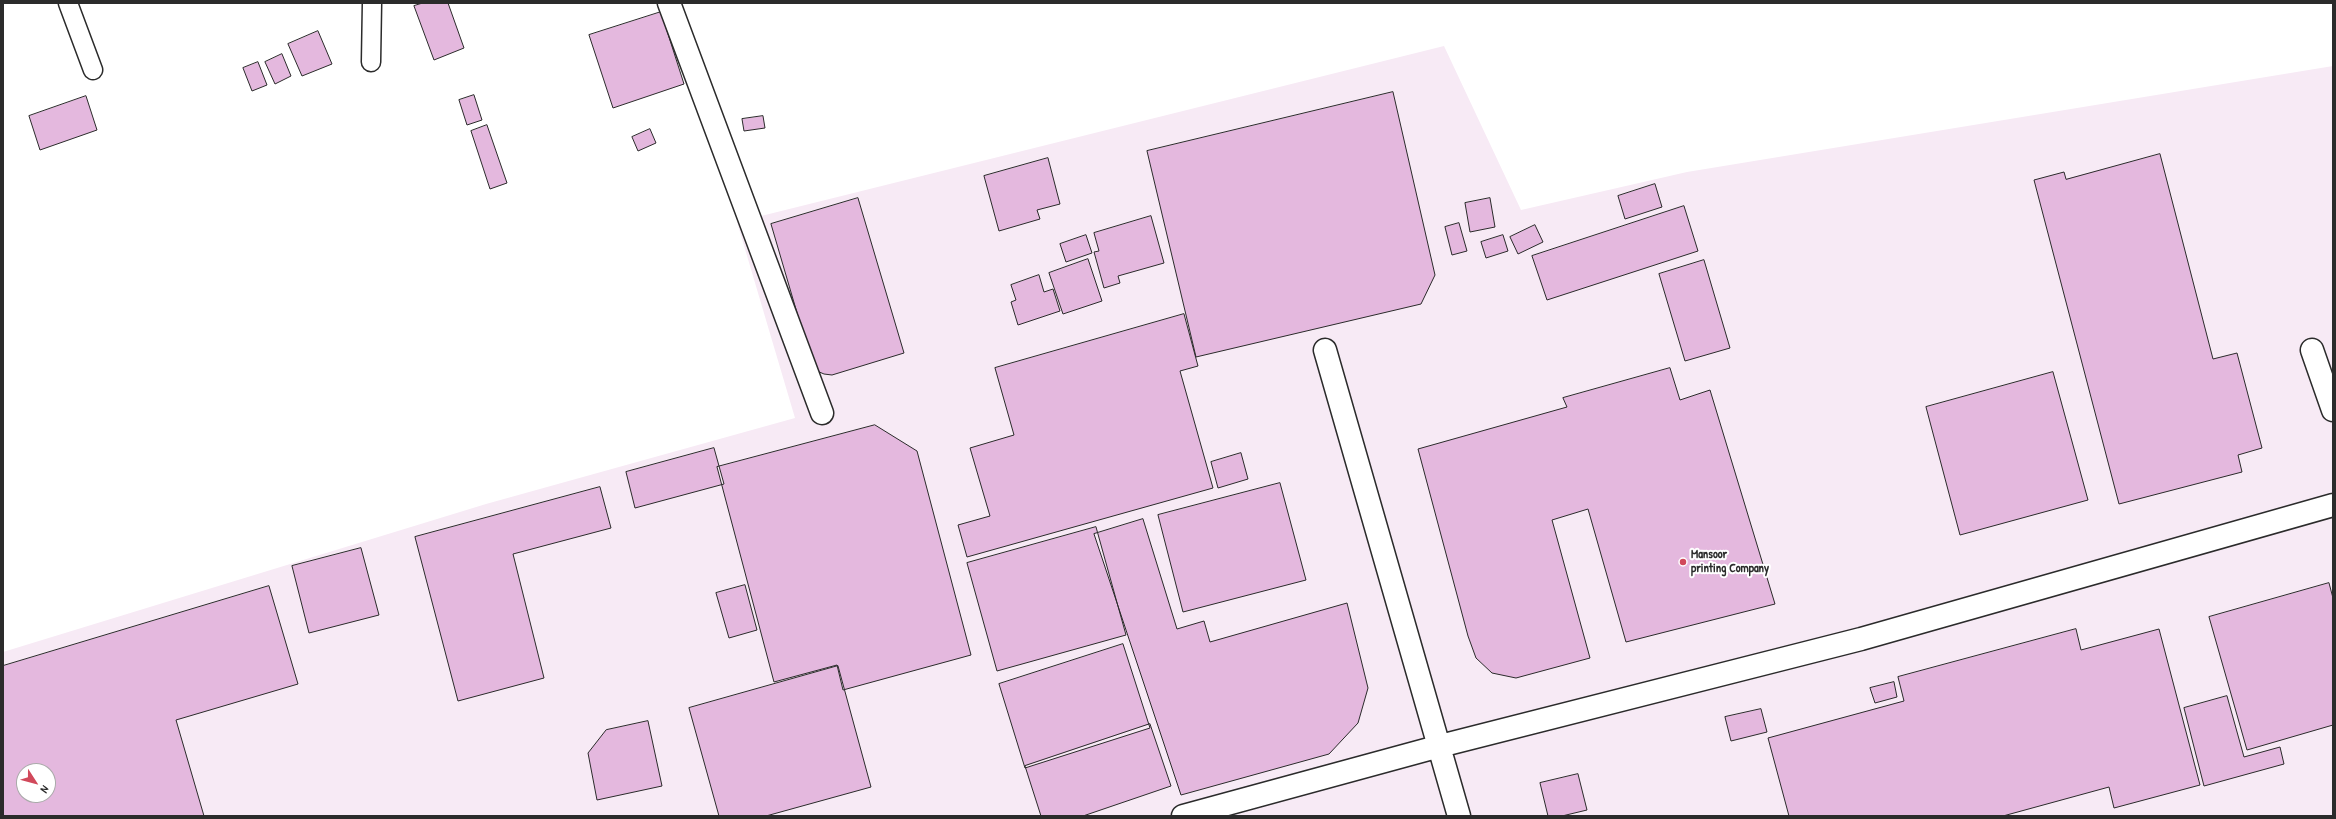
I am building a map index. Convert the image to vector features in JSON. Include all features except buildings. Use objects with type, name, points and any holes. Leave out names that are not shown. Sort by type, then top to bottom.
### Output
[{"type":"street","points":[[669,3],[822,414]]},
{"type":"street","points":[[1325,350],[1459,816]]},
{"type":"street","points":[[2312,350],[2333,410]]},
{"type":"street","points":[[1183,816],[1440,746],[1861,639],[2333,505]]},
{"type":"lane","points":[[68,3],[92,70]]},
{"type":"lane","points":[[370,62],[372,3]]},
{"type":"shaded area","points":[[1444,46],[1521,210],[1687,172],[2333,66],[2333,816],[3,816],[3,652],[486,504],[795,418],[737,222]]},
{"type":"place","name":"Mansoor printing Company","points":[[1683,562]]}]
